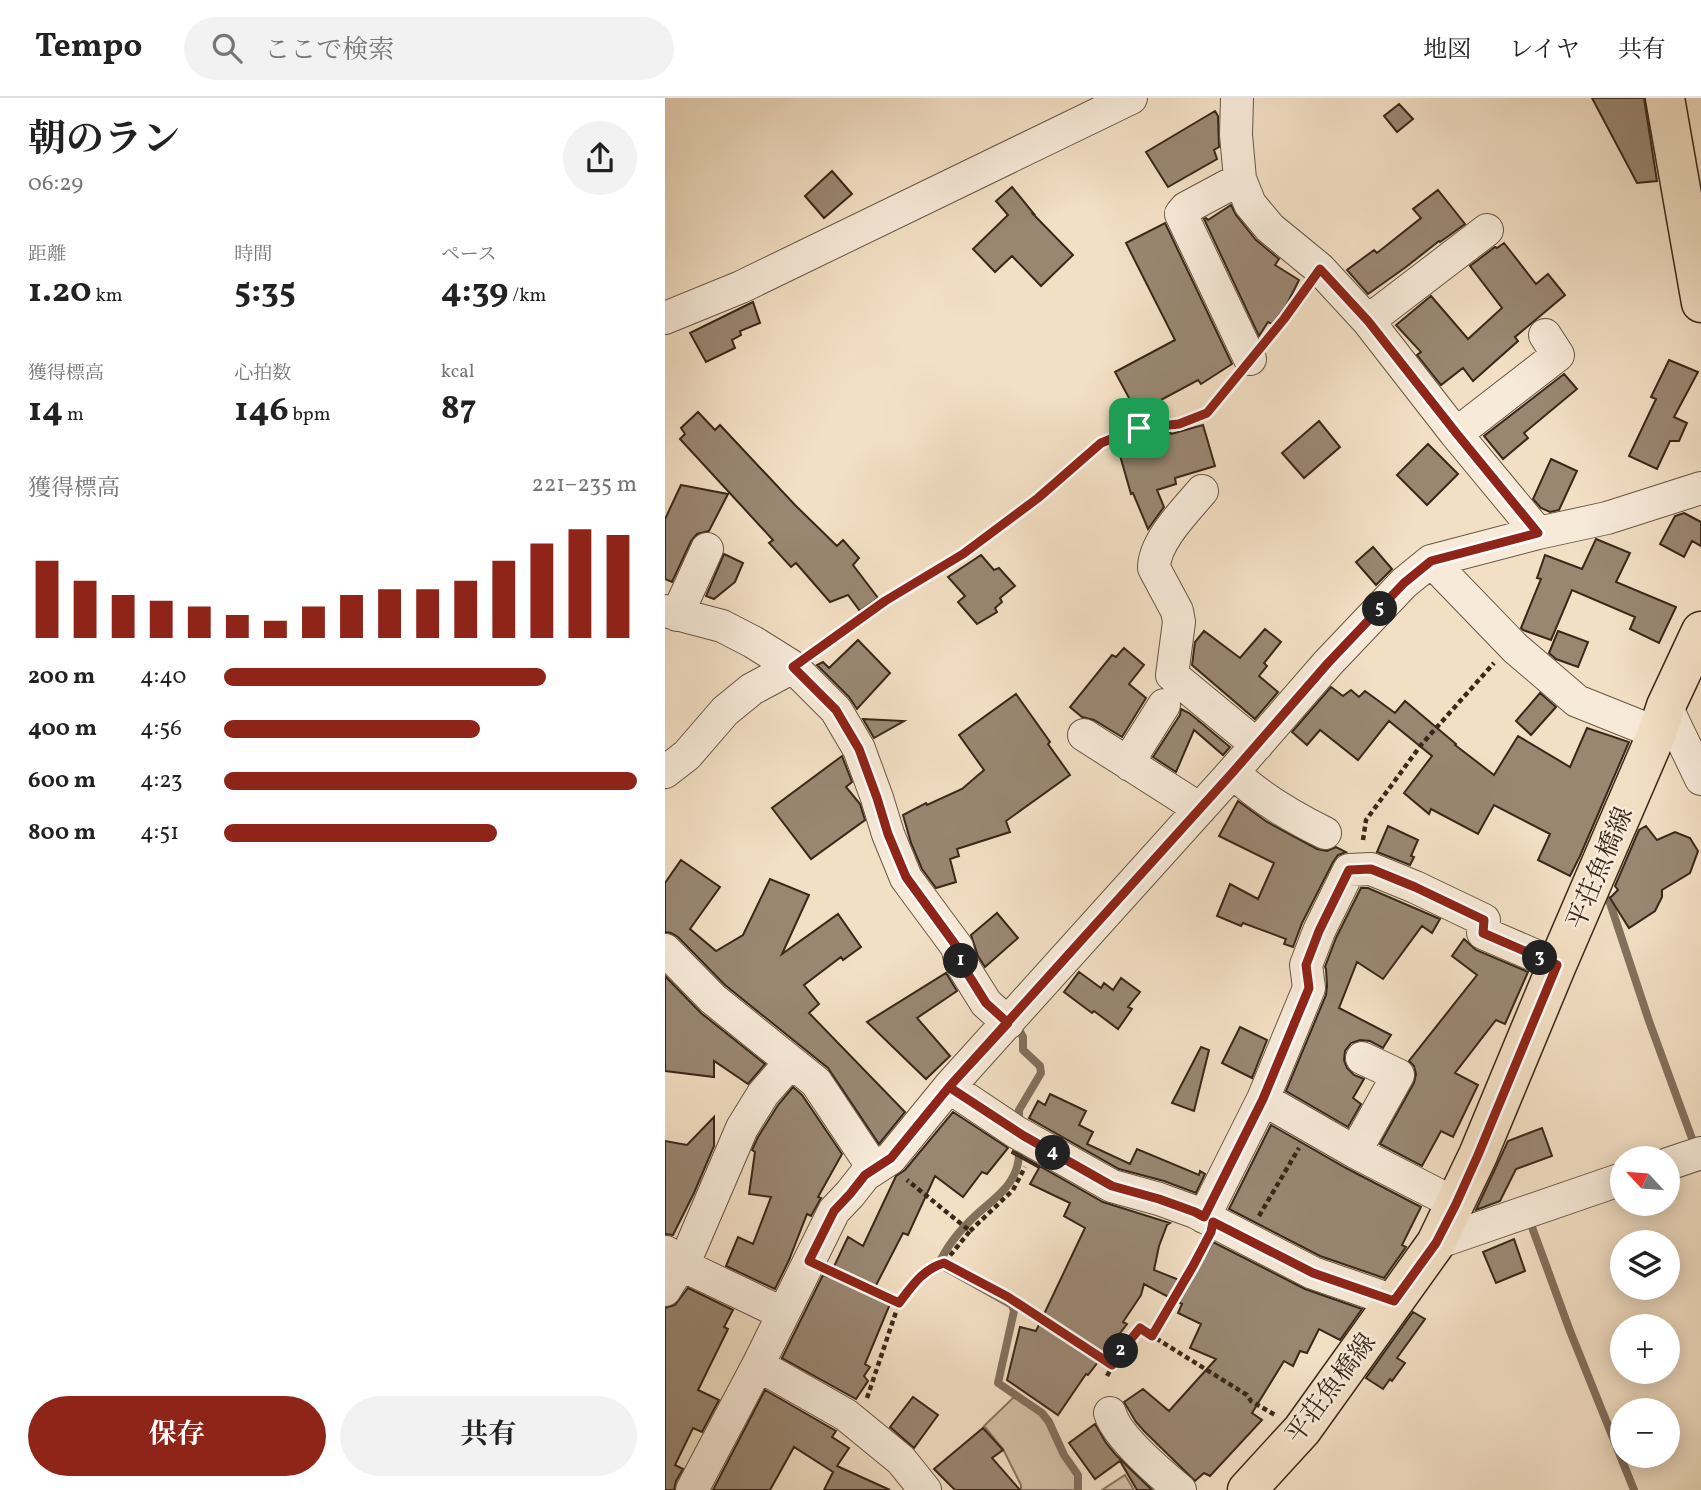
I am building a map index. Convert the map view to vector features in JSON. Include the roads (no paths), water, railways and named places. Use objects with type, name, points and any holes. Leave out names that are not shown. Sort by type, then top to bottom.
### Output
[{"type":"main road","points":[[1665,98],[1691,184],[1701,303]]},
{"type":"main road","name":"平荘魚橋線","points":[[1247,1490],[1302,1430],[1436,1243],[1478,1155],[1701,631]]},
{"type":"street","points":[[665,317],[741,287],[1131,98]]},
{"type":"street","points":[[1237,98],[1236,135],[1240,179],[1249,204],[1270,228],[1320,269],[1368,321],[1538,533]]},
{"type":"street","points":[[1240,179],[1186,208],[1181,214],[1250,359]]},
{"type":"street","points":[[1368,321],[1487,230]]},
{"type":"street","points":[[1457,434],[1558,355],[1545,335]]},
{"type":"street","points":[[692,1490],[758,1365],[834,1211],[859,1181],[883,1163],[1338,653],[1404,583],[1431,561],[1607,518],[1701,488]]},
{"type":"street","points":[[1202,491],[1166,536],[1154,561],[1154,568],[1177,611],[1179,622],[1172,675],[1257,744]]},
{"type":"street","points":[[707,549],[671,613],[722,626],[753,642],[793,667],[836,710],[859,749],[906,877],[957,947],[961,963],[986,1003],[1008,1023]]},
{"type":"street","points":[[1431,561],[1512,644],[1577,701],[1662,720],[1701,779]]},
{"type":"street","points":[[665,772],[687,755],[725,711],[752,690],[793,667]]},
{"type":"street","points":[[1130,765],[1137,748],[1164,705]]},
{"type":"street","points":[[1084,735],[1200,808]]},
{"type":"street","points":[[1233,772],[1249,788],[1325,833]]},
{"type":"street","points":[[1208,1219],[1263,1099],[1309,988],[1306,965],[1319,931],[1349,870],[1371,869],[1415,887],[1484,920],[1483,933],[1557,965]]},
{"type":"street","points":[[665,950],[713,999],[816,1082],[883,1163]]},
{"type":"street","points":[[1355,1152],[1398,1075],[1362,1058]]},
{"type":"street","points":[[782,1313],[671,1269],[688,1254],[743,1128],[763,1094],[791,1062]]},
{"type":"street","points":[[949,1087],[1020,1134],[1112,1186],[1195,1212],[1313,1273],[1394,1301]]},
{"type":"street","points":[[1263,1099],[1355,1152],[1456,1204]]},
{"type":"street","points":[[1680,1160],[1701,1153]]},
{"type":"street","points":[[1436,1243],[1610,1183]]},
{"type":"street","points":[[758,1365],[846,1415],[901,1460],[925,1490]]},
{"type":"street","points":[[1110,1413],[1116,1427],[1145,1459],[1180,1490]]},
{"type":"waterway","points":[[1609,900],[1694,1144]]},
{"type":"waterway","points":[[1018,1028],[1023,1037],[1023,1050],[1040,1066],[1041,1073],[1019,1110],[1019,1126]]},
{"type":"waterway","points":[[1019,1142],[1018,1163],[1009,1184],[959,1232],[939,1264],[1012,1305],[1014,1311],[998,1383],[1042,1413],[1049,1422],[1064,1455],[1078,1475],[1078,1490]]},
{"type":"waterway","points":[[1529,1219],[1570,1331],[1634,1490]]}]
